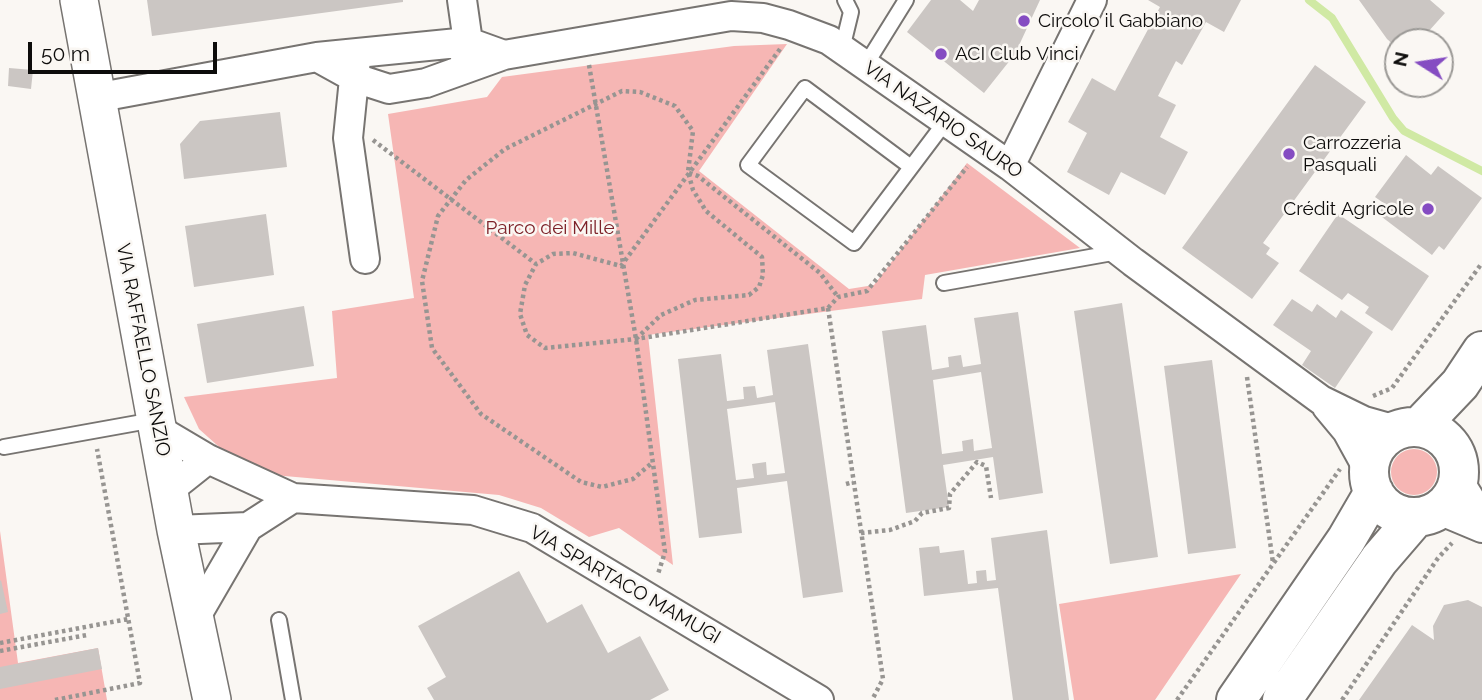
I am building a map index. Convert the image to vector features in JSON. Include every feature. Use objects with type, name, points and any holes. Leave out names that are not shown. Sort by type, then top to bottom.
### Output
[{"type":"main road","points":[[1246,691],[1346,540],[1371,482],[1376,446],[1408,428],[1460,384],[1482,351]]},
{"type":"main road","points":[[1282,700],[1379,560],[1458,504],[1482,390]]},
{"type":"main road","points":[[1408,428],[1440,435],[1458,504]]},
{"type":"main road","points":[[1371,482],[1391,511],[1458,504]]},
{"type":"street","name":"VIA RAFFAELLO SANZIO","points":[[79,0],[176,530],[212,700]]},
{"type":"street","points":[[462,0],[468,42],[464,70]]},
{"type":"street","points":[[1010,166],[1092,0]]},
{"type":"street","name":"VIA NAZARIO SAURO","points":[[356,65],[389,89],[426,83],[504,55],[731,16],[763,18],[789,25],[829,40],[1010,166],[1120,252],[1321,400],[1364,421],[1408,428]]},
{"type":"street","name":"VIA NAZARIO SAURO","points":[[95,98],[317,57],[356,65],[468,42],[504,55]]},
{"type":"street","points":[[356,65],[348,138],[365,259]]},
{"type":"street","name":"VIA NAZARIO SAURO","points":[[1321,400],[1347,431],[1371,482]]},
{"type":"street","points":[[158,425],[208,459],[293,498]]},
{"type":"street","points":[[169,490],[208,459]]},
{"type":"street","points":[[194,620],[248,527],[293,498]]},
{"type":"street","name":"VIA SPARTACO MAMUGI","points":[[293,498],[473,510],[532,528],[819,700]]},
{"type":"street","points":[[176,530],[248,527]]},
{"type":"lane","points":[[842,49],[850,12],[845,0]]},
{"type":"lane","points":[[866,66],[906,0]]},
{"type":"lane","points":[[911,167],[805,88],[748,165],[854,243],[946,121]]},
{"type":"lane","points":[[944,283],[1120,252]]},
{"type":"lane","points":[[4,447],[94,431],[158,425]]},
{"type":"lane","points":[[279,620],[293,700]]},
{"type":"path","points":[[586,41],[621,266],[636,339],[665,552],[650,598]]},
{"type":"path","points":[[621,266],[783,43]]},
{"type":"path","points":[[636,339],[661,315],[695,300],[749,295],[759,286],[762,257],[706,211],[693,190],[688,172],[693,131],[675,106],[640,92],[622,91],[505,149],[466,180],[438,216],[422,281],[432,348],[481,414],[581,482],[601,488],[633,479],[653,462]]},
{"type":"path","points":[[348,138],[373,140],[536,264]]},
{"type":"path","points":[[621,266],[573,253],[553,254],[536,264],[525,285],[520,314],[527,335],[545,348],[636,339],[828,308],[838,297],[867,291],[983,147]]},
{"type":"path","points":[[688,172],[698,176],[820,273],[838,297]]},
{"type":"path","points":[[1365,400],[1392,388],[1482,263]]},
{"type":"path","points":[[828,308],[883,679],[872,700]]},
{"type":"path","points":[[1242,342],[1273,564]]},
{"type":"path","points":[[836,420],[844,419]]},
{"type":"path","points":[[55,700],[140,683],[94,431]]},
{"type":"path","points":[[839,443],[847,441]]},
{"type":"path","points":[[1177,700],[1341,467],[1334,456]]},
{"type":"path","points":[[861,533],[890,530],[915,521],[922,513],[950,508],[950,494],[977,462],[986,466],[991,498]]},
{"type":"path","points":[[846,484],[853,482]]},
{"type":"path","points":[[1342,700],[1438,558],[1458,504]]},
{"type":"path","points":[[0,643],[128,619]]},
{"type":"path","points":[[0,651],[88,635]]},
{"type":"green space","name":"Parco dei Mille","points":[[787,44],[699,171],[849,289],[874,285],[967,163],[1080,248],[925,275],[922,299],[648,335],[673,565],[619,528],[589,537],[541,508],[499,495],[262,474],[227,454],[199,429],[184,397],[337,378],[332,311],[414,298],[388,114],[487,97],[502,77],[734,46]]},
{"type":"green space","points":[[1414,449],[1430,456],[1437,472],[1430,488],[1414,495],[1398,488],[1391,472],[1398,456]]},
{"type":"green space","points":[[0,531],[18,663],[98,648],[107,700],[0,700]]},
{"type":"green space","points":[[1241,574],[1155,700],[1074,700],[1059,604]]},
{"type":"building","points":[[147,0],[403,0],[403,2],[152,36]]},
{"type":"building","points":[[931,0],[960,0],[973,11],[979,0],[1040,0],[1015,54],[984,93],[907,32]]},
{"type":"building","points":[[1148,0],[1241,0],[1224,32],[1206,22],[1182,65],[1176,61],[1158,96],[1176,105],[1160,137],[1188,152],[1165,195],[1121,172],[1109,195],[1067,172],[1087,133],[1068,122],[1092,78],[1115,91],[1160,7]]},
{"type":"building","points":[[1359,0],[1430,0],[1445,13],[1432,28],[1384,28],[1384,35]]},
{"type":"building","name":"Carrozzeria Pasquali","points":[[1315,65],[1366,102],[1263,243],[1270,248],[1266,254],[1279,263],[1252,299],[1182,248]]},
{"type":"building","points":[[9,68],[33,70],[31,89],[8,86]]},
{"type":"building","points":[[280,112],[287,167],[184,179],[180,144],[200,121]]},
{"type":"building","name":"Crédit Agricole","points":[[1406,155],[1431,175],[1438,166],[1482,198],[1444,250],[1439,246],[1432,255],[1378,214],[1385,204],[1375,197]]},
{"type":"building","points":[[266,214],[274,275],[194,287],[185,226]]},
{"type":"building","points":[[1338,214],[1429,276],[1392,331],[1365,313],[1369,307],[1348,293],[1342,300],[1299,271]]},
{"type":"building","points":[[1292,299],[1312,312],[1317,304],[1336,318],[1341,310],[1373,332],[1335,388],[1302,365],[1311,351],[1273,325]]},
{"type":"building","points":[[1122,303],[1158,557],[1110,564],[1074,311]]},
{"type":"building","points":[[304,306],[314,366],[207,383],[197,324]]},
{"type":"building","points":[[1018,312],[1043,493],[999,500],[993,457],[943,465],[949,507],[906,513],[882,331],[926,325],[932,370],[949,367],[948,357],[961,355],[963,367],[981,364],[974,318]],"holes":[[[981,372],[992,448],[974,451],[973,439],[962,441],[963,451],[942,454],[933,380]]]},
{"type":"building","points":[[808,344],[843,592],[803,598],[787,481],[737,488],[742,533],[699,538],[678,359],[721,354],[727,401],[744,399],[743,387],[755,386],[757,398],[773,395],[767,350]],"holes":[[[775,402],[785,473],[767,475],[766,462],[752,464],[754,478],[736,480],[727,409]]]},
{"type":"building","points":[[1212,360],[1236,548],[1188,554],[1164,366]]},
{"type":"building","points":[[1047,530],[1069,700],[1013,700],[998,588],[924,596],[919,548],[939,546],[940,553],[964,550],[968,584],[977,583],[976,571],[986,570],[987,581],[996,580],[991,538]]},
{"type":"building","points":[[519,571],[547,623],[582,604],[608,653],[640,636],[669,690],[650,700],[434,700],[427,688],[446,677],[418,626]]},
{"type":"building","points":[[0,581],[8,612],[0,614]]},
{"type":"building","points":[[1468,600],[1482,607],[1482,700],[1359,700],[1412,625],[1434,640],[1433,626],[1444,605]]},
{"type":"building","points":[[98,648],[102,669],[0,689],[0,667]]},
{"type":"waterway","points":[[1309,0],[1332,18],[1393,118],[1404,131],[1482,171]]},
{"type":"place","name":"Circolo il Gabbiano","points":[[1024,21]]},
{"type":"place","name":"ACI Club Vinci","points":[[941,54]]},
{"type":"place","name":"Carrozzeria Pasquali","points":[[1289,154]]},
{"type":"place","name":"Crédit Agricole","points":[[1428,209]]}]
